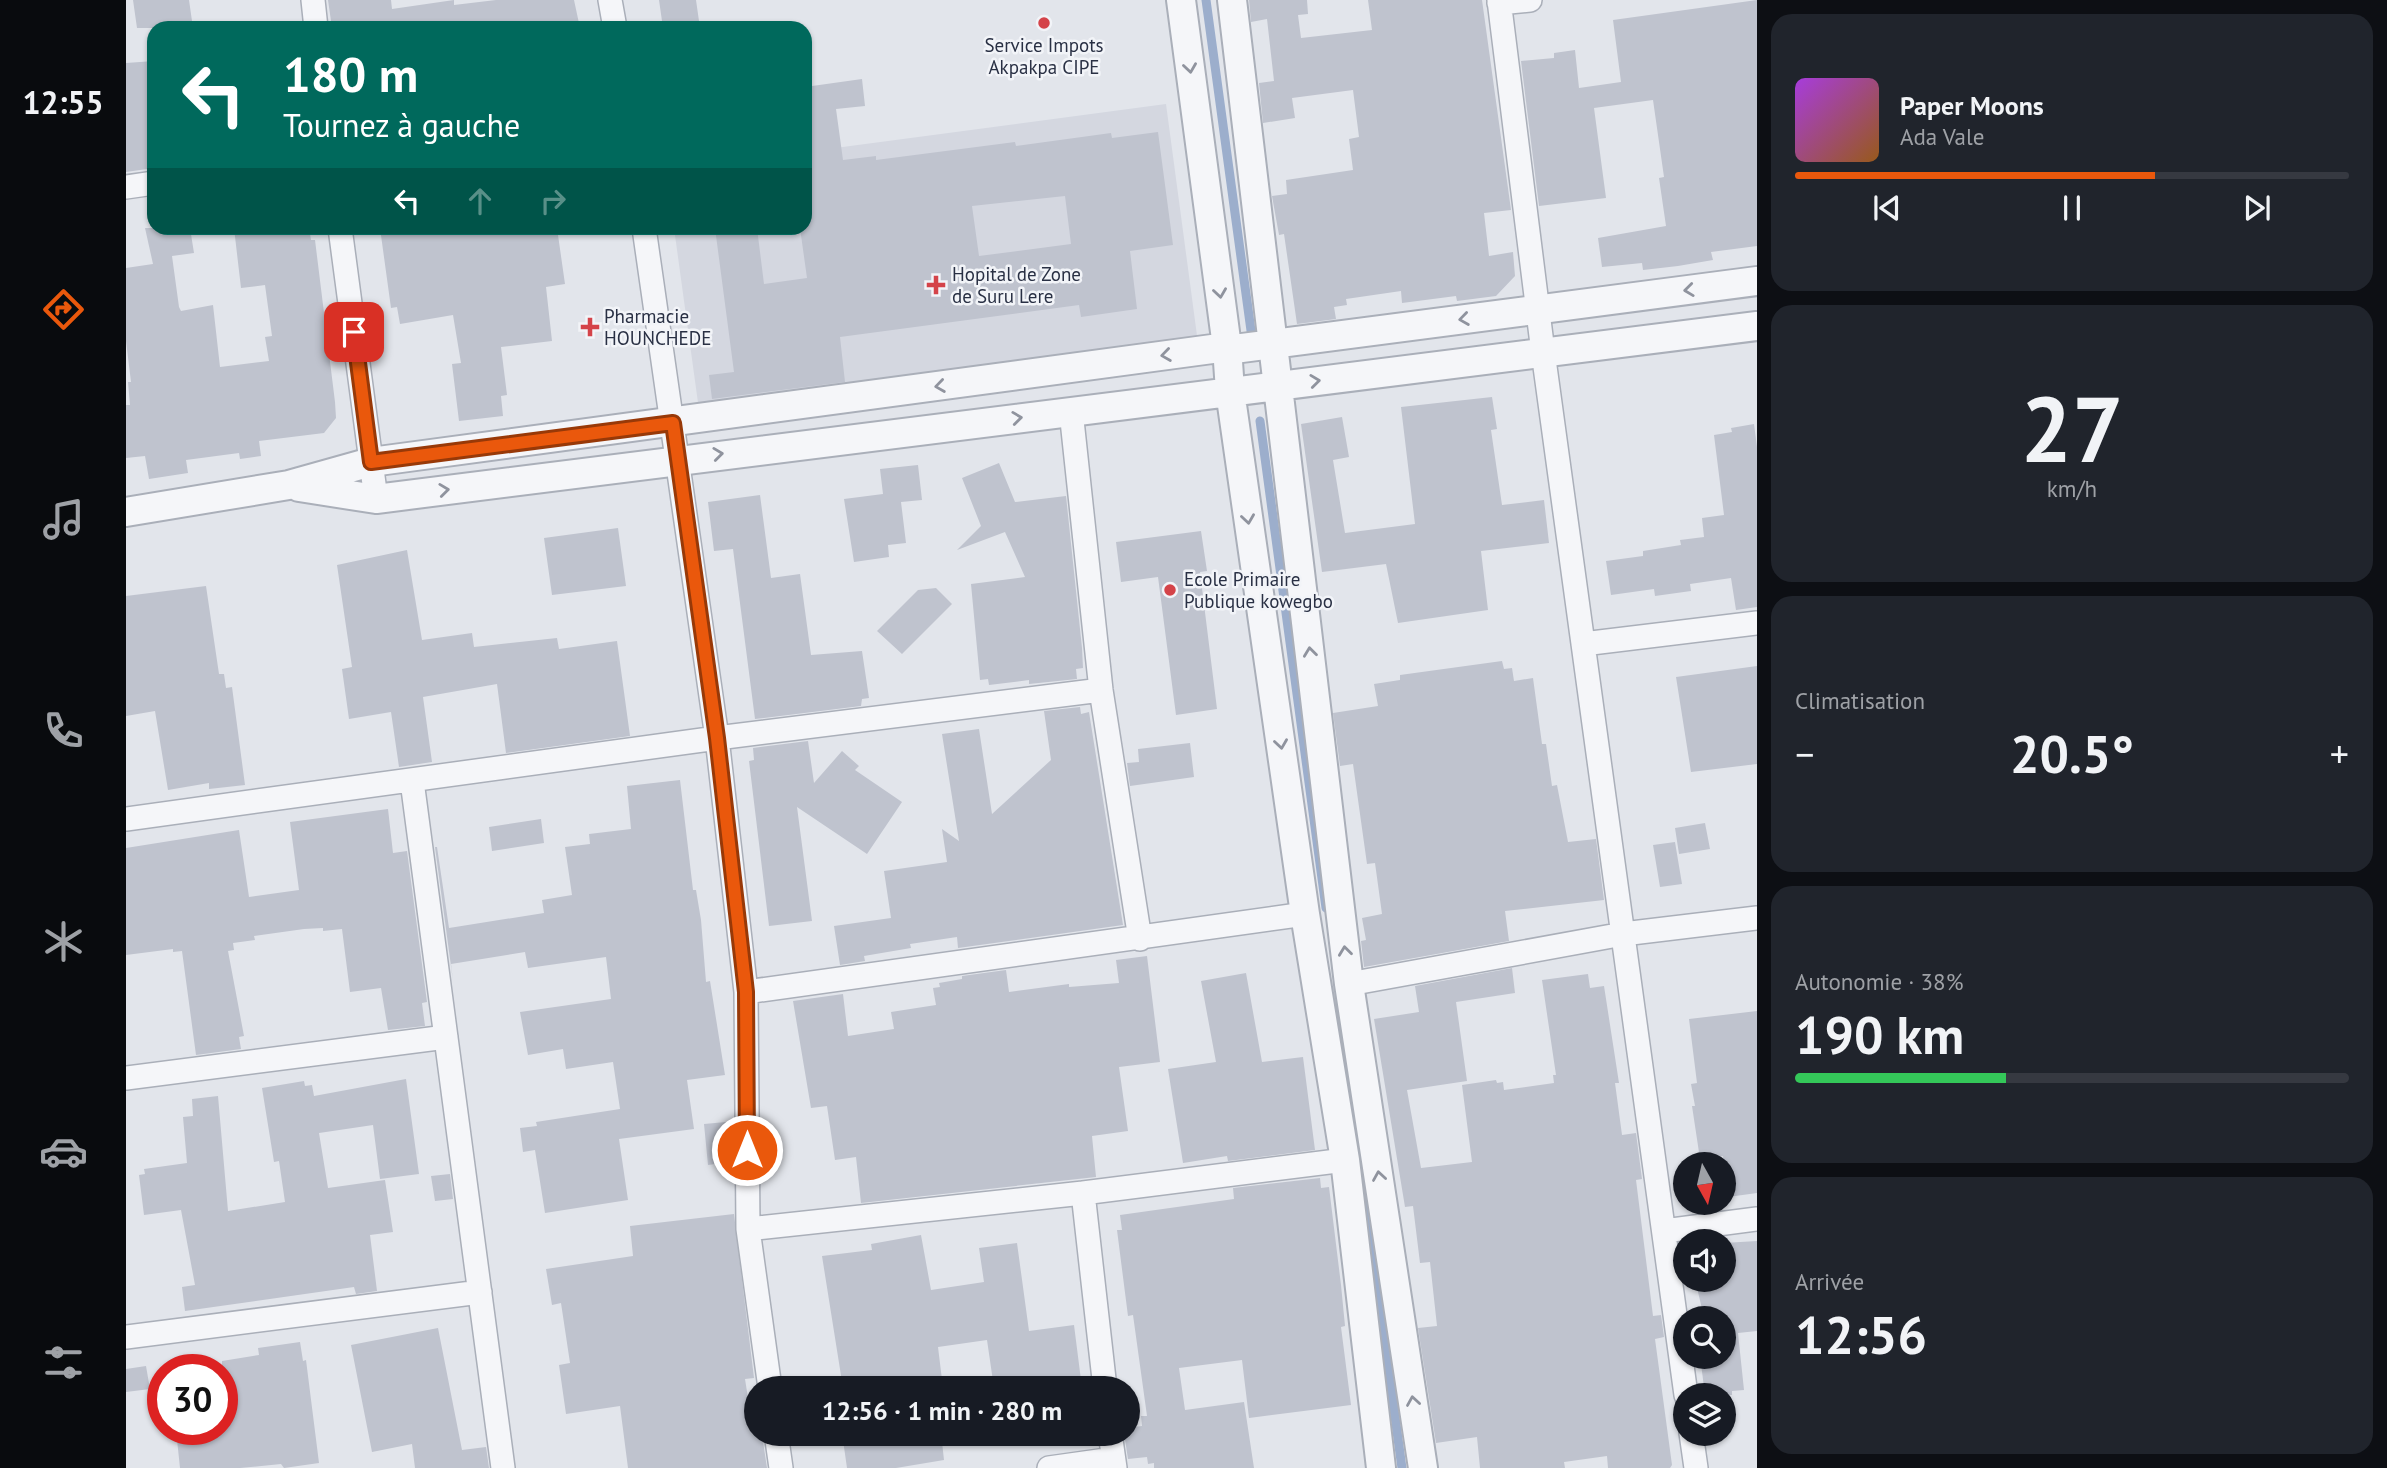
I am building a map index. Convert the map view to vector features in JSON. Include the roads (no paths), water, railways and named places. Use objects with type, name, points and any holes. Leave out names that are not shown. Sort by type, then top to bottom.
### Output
[{"type":"street","points":[[313,0],[315,21]]},
{"type":"street","points":[[610,0],[614,21]]},
{"type":"street","points":[[1181,0],[1227,347],[1230,391],[1305,914],[1345,1160],[1381,1468]]},
{"type":"street","points":[[1232,0],[1349,984],[1423,1468]]},
{"type":"street","points":[[1530,0],[1499,2],[1583,644],[1684,1383]]},
{"type":"street","points":[[126,187],[147,184]]},
{"type":"street","points":[[341,235],[376,499]]},
{"type":"street","points":[[645,235],[673,423],[675,460],[717,738],[746,992],[748,1229],[768,1376]]},
{"type":"street","points":[[126,512],[289,485],[371,462],[1227,347],[1234,349],[1275,344],[1757,281]]},
{"type":"street","points":[[289,485],[376,499],[1757,327]]},
{"type":"street","points":[[1071,411],[1101,690],[1140,939]]},
{"type":"street","points":[[1583,644],[1757,624]]},
{"type":"street","points":[[126,819],[717,738],[1101,690]]},
{"type":"street","points":[[412,781],[503,1468]]},
{"type":"street","points":[[746,992],[1305,914]]},
{"type":"street","points":[[1349,984],[1623,934],[1757,918]]},
{"type":"street","points":[[126,1078],[446,1037]]},
{"type":"street","points":[[748,1229],[1083,1193],[1345,1160]]},
{"type":"street","points":[[1083,1193],[1104,1376]]},
{"type":"street","points":[[1664,1231],[1757,1219]]},
{"type":"street","points":[[126,1337],[480,1292]]},
{"type":"street","points":[[778,1446],[781,1468]]},
{"type":"street","points":[[1693,1446],[1696,1468]]},
{"type":"street","points":[[1049,1468],[1114,1463]]},
{"type":"waterway","points":[[1206,0],[1252,338]]},
{"type":"waterway","points":[[1260,421],[1326,908]]},
{"type":"waterway","points":[[1348,1071],[1402,1468]]},
{"type":"place","name":"Service Impots Akpakpa CIPE","points":[[1044,23]]},
{"type":"place","name":"Hopital de Zone de Suru Lere","points":[[936,285]]},
{"type":"place","name":"Pharmacie HOUNCHEDE","points":[[590,327]]},
{"type":"place","name":"Ecole Primaire Publique kowegbo","points":[[1170,590]]}]
